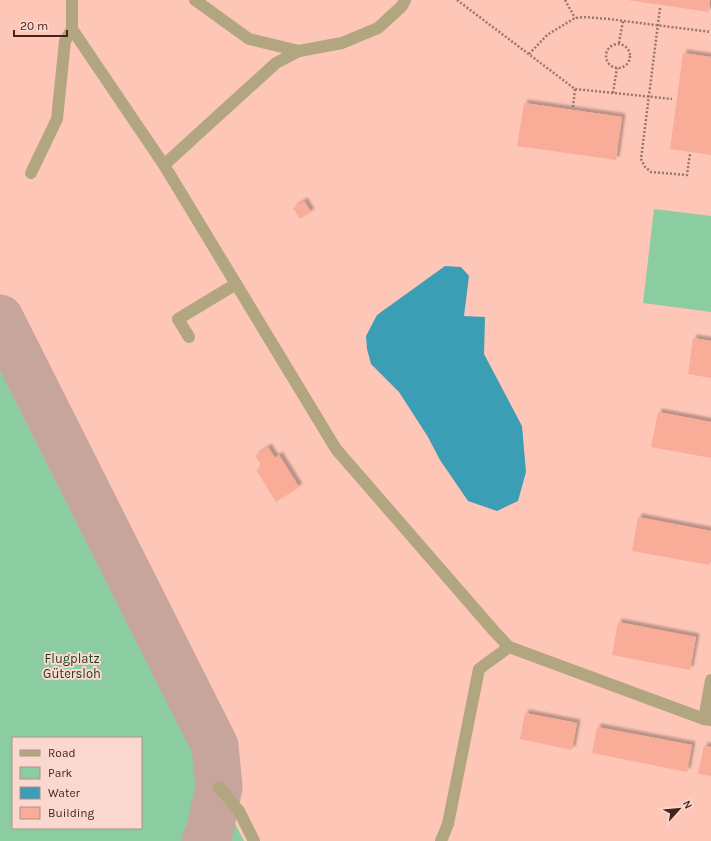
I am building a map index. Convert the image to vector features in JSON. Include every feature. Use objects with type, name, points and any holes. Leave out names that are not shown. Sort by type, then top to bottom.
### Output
[{"type":"lane","points":[[31,173],[57,119],[65,41],[72,28],[72,0]]},
{"type":"lane","points":[[195,0],[249,38],[298,51]]},
{"type":"lane","points":[[164,165],[276,63],[298,51],[342,43],[378,28],[402,6],[405,0]]},
{"type":"lane","points":[[72,28],[164,165],[336,449],[509,647],[707,719],[711,680]]},
{"type":"lane","points":[[189,337],[178,319],[236,284]]},
{"type":"lane","points":[[442,841],[448,824],[479,669],[509,647]]},
{"type":"lane","points":[[219,787],[238,810],[254,841]]},
{"type":"path","points":[[457,0],[576,88],[672,100]]},
{"type":"path","points":[[565,0],[575,18]]},
{"type":"path","points":[[660,8],[641,159],[644,167],[651,172],[687,175],[690,154]]},
{"type":"path","points":[[529,54],[547,35],[575,18],[584,17],[623,21],[711,32]]},
{"type":"path","points":[[620,43],[623,21]]},
{"type":"path","points":[[620,43],[629,49],[630,60],[627,64],[617,68],[611,66],[608,62],[606,52],[609,47],[620,43]]},
{"type":"path","points":[[613,93],[617,68]]},
{"type":"path","points":[[573,107],[576,88]]},
{"type":"shaded area","points":[[0,0],[711,0],[711,841],[0,841]]},
{"type":"green space","points":[[654,209],[711,216],[711,312],[643,303]]},
{"type":"green space","name":"Flugplatz Gütersloh","points":[[0,361],[134,628],[244,841],[0,841]]},
{"type":"water","points":[[445,266],[461,267],[469,276],[464,316],[485,317],[484,354],[522,426],[526,472],[518,501],[497,511],[468,501],[440,460],[428,437],[399,392],[371,364],[367,349],[366,336],[377,315]]},
{"type":"building","points":[[627,0],[710,0],[709,12]]},
{"type":"building","points":[[683,53],[711,57],[711,155],[670,149]]},
{"type":"building","points":[[524,103],[622,117],[616,160],[517,146]]},
{"type":"building","points":[[304,201],[311,212],[300,219],[293,208]]},
{"type":"building","points":[[693,338],[711,341],[711,378],[688,374]]},
{"type":"building","points":[[658,412],[711,422],[711,458],[651,447]]},
{"type":"building","points":[[268,447],[275,458],[279,455],[299,487],[276,502],[256,470],[262,466],[255,456]]},
{"type":"building","points":[[638,517],[711,531],[711,557],[709,565],[632,551]]},
{"type":"building","points":[[618,622],[696,637],[690,670],[612,655]]},
{"type":"building","points":[[525,713],[577,723],[572,750],[520,739]]},
{"type":"building","points":[[597,727],[692,745],[687,772],[592,753]]},
{"type":"building","points":[[704,746],[711,747],[711,776],[698,774]]},
{"type":"taxiway","points":[[0,318],[215,746],[219,787],[209,834],[205,841]]}]
